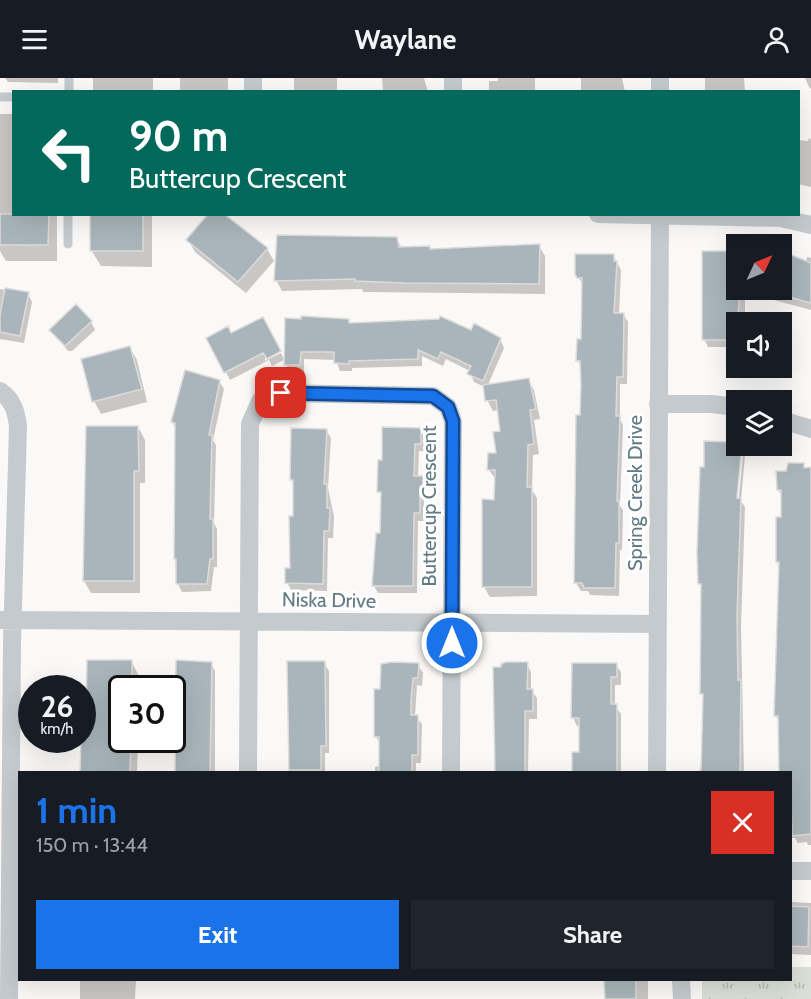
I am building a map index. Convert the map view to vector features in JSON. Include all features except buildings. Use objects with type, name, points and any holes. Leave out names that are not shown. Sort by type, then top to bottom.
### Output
[{"type":"street","points":[[660,216],[780,218],[811,225]]},
{"type":"street","name":"Spring Creek Drive","points":[[657,771],[660,216]]},
{"type":"street","points":[[0,391],[10,400],[16,410],[18,426],[6,620],[5,856],[9,999]]},
{"type":"street","name":"Buttercup Crescent","points":[[248,771],[250,424],[260,401],[281,393],[433,396],[448,407],[453,421],[451,771]]},
{"type":"street","points":[[658,404],[726,406]]},
{"type":"street","points":[[792,423],[811,429]]},
{"type":"street","name":"Niska Drive","points":[[6,620],[657,624]]},
{"type":"street","points":[[792,871],[811,871]]},
{"type":"street","points":[[681,981],[682,999]]},
{"type":"lane","points":[[68,216],[68,244]]},
{"type":"green space","points":[[792,967],[811,967],[811,999],[702,999],[702,981],[792,981]]},
{"type":"route","points":[[281,393],[433,396],[448,407],[453,421],[452,643]]}]
